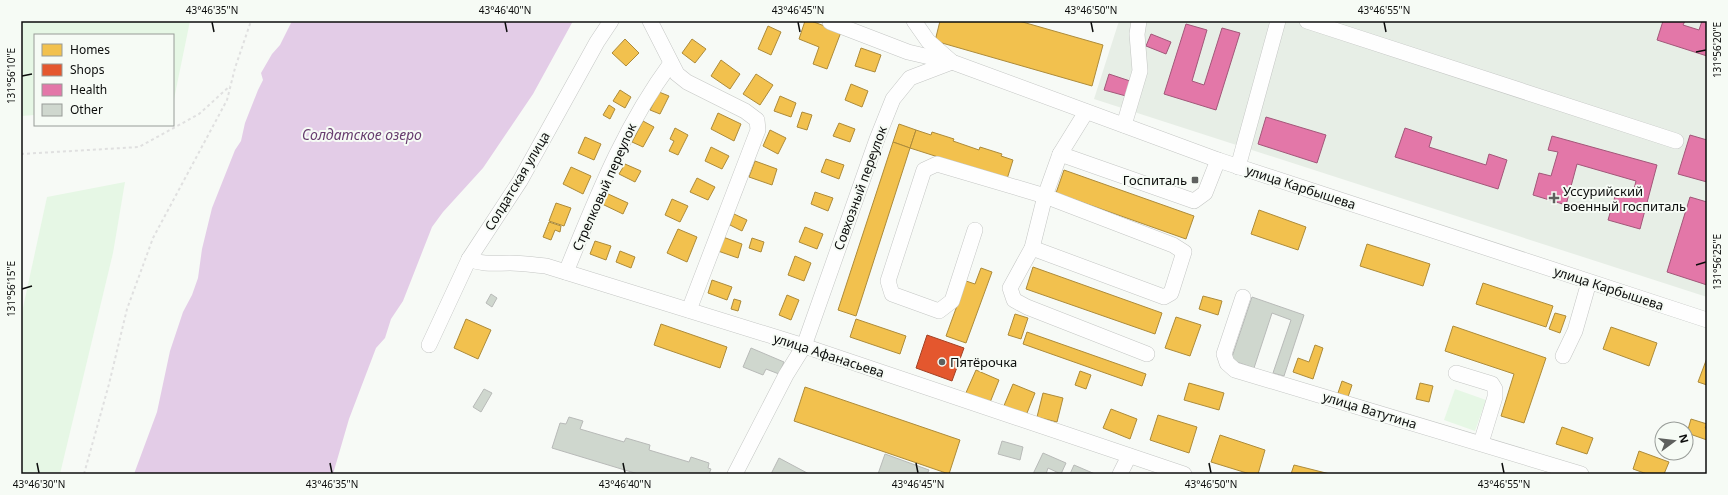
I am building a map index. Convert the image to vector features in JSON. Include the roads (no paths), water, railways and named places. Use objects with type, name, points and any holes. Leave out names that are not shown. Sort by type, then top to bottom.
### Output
[{"type":"street","name":"Солдатская улица","points":[[429,344],[469,259],[520,181],[597,42],[611,21]]},
{"type":"street","points":[[650,21],[677,74],[687,82],[745,111],[757,120],[758,130],[689,310]]},
{"type":"street","name":"улица Карбышева","points":[[914,21],[928,41],[952,62],[1238,167],[1707,320]]},
{"type":"street","points":[[1124,125],[1140,71],[1137,34],[1139,21]]},
{"type":"street","points":[[1238,167],[1278,21]]},
{"type":"street","points":[[1308,21],[1676,141]]},
{"type":"street","points":[[830,22],[908,52],[952,62]]},
{"type":"street","name":"Совхозный переулок","points":[[734,474],[786,375],[804,346],[877,139],[893,99],[910,78],[952,62]]},
{"type":"street","name":"Стрелковый переулок","points":[[566,272],[606,174],[633,120],[646,98],[671,64]]},
{"type":"street","points":[[1086,112],[1060,154],[1045,196],[1032,248],[1010,288],[1014,300],[1054,318],[1148,354]]},
{"type":"street","points":[[1060,154],[1194,201],[1205,193],[1218,160]]},
{"type":"street","points":[[975,230],[952,301],[939,311],[892,294],[888,281],[924,170],[937,164],[1045,196],[1173,245],[1184,252],[1171,293],[1164,297],[1032,248]]},
{"type":"street","name":"улица Афанасьева","points":[[469,259],[490,264],[511,263],[546,266],[566,272],[804,346],[1184,474]]},
{"type":"street","points":[[1563,356],[1575,331],[1589,282]]},
{"type":"street","name":"улица Ватутина","points":[[1243,298],[1224,354],[1227,363],[1235,370],[1581,474]]},
{"type":"street","points":[[1456,373],[1492,384],[1495,389],[1495,397],[1481,443]]},
{"type":"street","points":[[1120,474],[1129,456]]},
{"type":"water","name":"Солдатское озеро","points":[[292,21],[573,21],[533,94],[483,168],[443,212],[432,227],[403,301],[391,319],[385,338],[376,348],[349,419],[333,474],[134,474],[157,412],[170,351],[183,312],[192,295],[198,278],[202,249],[212,208],[235,150],[241,141],[245,123],[263,80],[261,73],[272,54],[280,45]]},
{"type":"place","name":"Госпиталь","points":[[1195,180]]},
{"type":"place","name":"Уссурийский военный госпиталь","points":[[1554,198]]},
{"type":"place","name":"Пятёрочка","points":[[942,362]]}]
